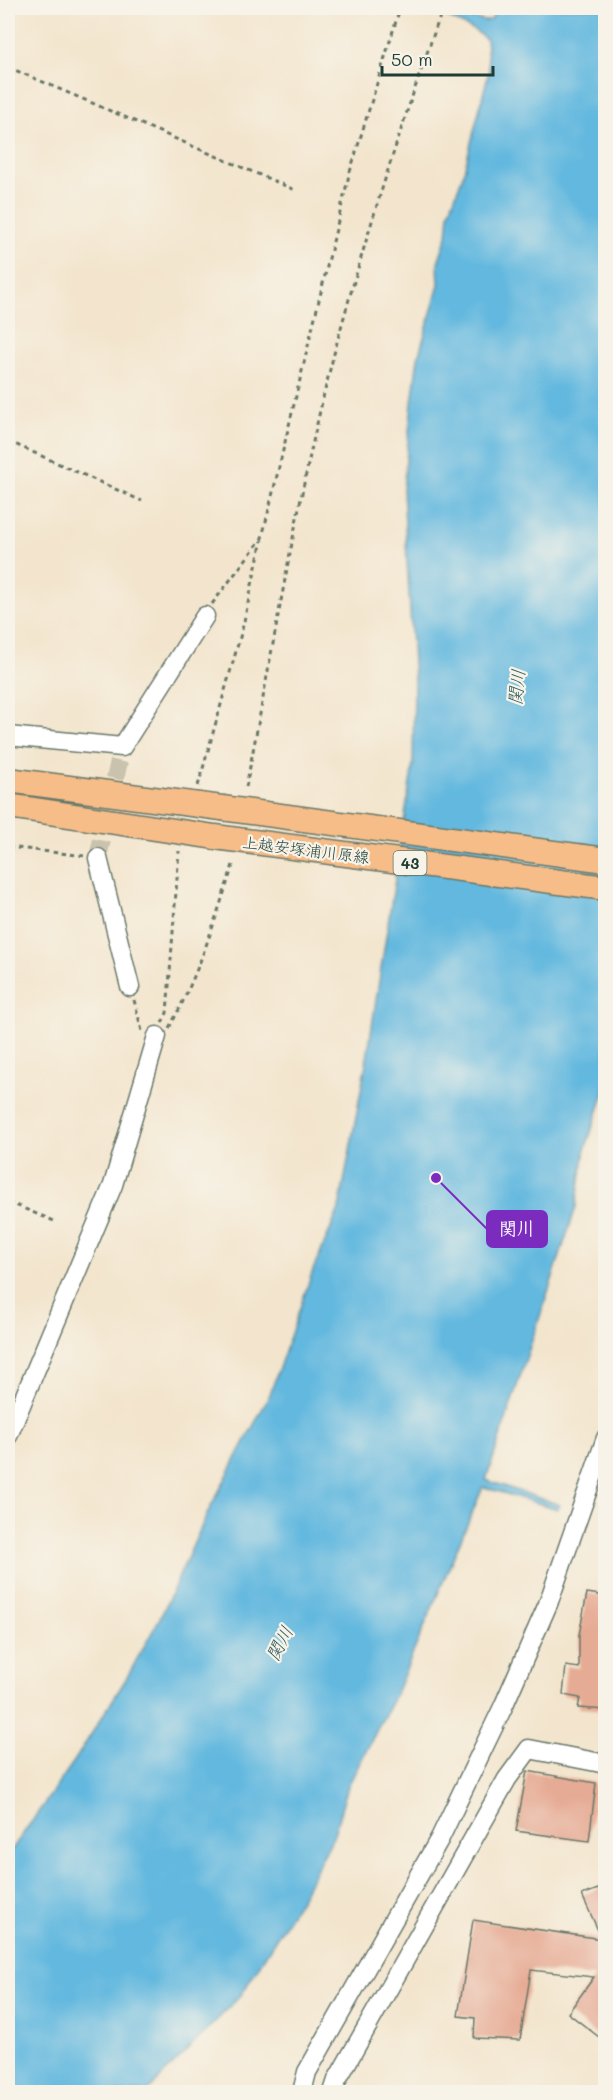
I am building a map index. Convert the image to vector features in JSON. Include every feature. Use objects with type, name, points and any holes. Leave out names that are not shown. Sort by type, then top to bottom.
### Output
[{"type":"main road","name":"上越安塚浦川原線","points":[[8,780],[606,860]]},
{"type":"main road","name":"上越安塚浦川原線","points":[[8,806],[215,837],[606,888]]},
{"type":"street","points":[[8,735],[122,747],[205,616]]},
{"type":"street","points":[[98,858],[130,987]]},
{"type":"street","points":[[8,1437],[113,1185],[155,1042]]},
{"type":"street","points":[[302,2092],[307,2072],[440,1838],[503,1707],[548,1604],[606,1438]]},
{"type":"street","points":[[333,2092],[337,2080],[507,1779],[528,1749],[606,1764]]},
{"type":"path","points":[[193,804],[242,630],[349,175],[400,8]]},
{"type":"path","points":[[246,787],[299,514],[336,347],[411,98],[443,8]]},
{"type":"path","points":[[8,67],[295,190]]},
{"type":"path","points":[[8,441],[142,501]]},
{"type":"path","points":[[205,616],[262,538]]},
{"type":"path","points":[[180,832],[167,1013],[161,1027],[166,1031],[181,1006],[212,932],[234,865]]},
{"type":"path","points":[[8,847],[98,858]]},
{"type":"path","points":[[130,987],[145,1043],[155,1042]]},
{"type":"path","points":[[8,1202],[54,1221]]},
{"type":"water","points":[[498,8],[605,8],[605,1090],[585,1150],[576,1207],[486,1480],[560,1505],[558,1509],[483,1487],[397,1691],[348,1786],[333,1837],[304,1893],[241,1995],[147,2092],[8,2092],[8,1855],[75,1760],[126,1679],[162,1614],[209,1510],[270,1394],[313,1270],[339,1209],[367,1058],[413,764],[414,680],[403,489],[412,403],[418,358],[439,285],[438,262],[447,236],[449,213],[463,175],[489,71],[486,39],[474,30],[447,17],[448,12],[485,21],[491,20]]},
{"type":"building","points":[[587,1593],[606,1596],[606,1710],[578,1708],[580,1698],[563,1695],[566,1666],[579,1668],[579,1635]]},
{"type":"building","points":[[527,1771],[596,1783],[589,1841],[516,1831]]},
{"type":"building","points":[[606,1886],[606,2029],[599,2037],[568,2013],[594,1977],[531,1970],[520,2040],[474,2038],[475,2018],[458,2016],[473,1920],[602,1939],[582,1895]]},
{"type":"waterway","points":[[481,8],[501,14]]},
{"type":"tunnel","points":[[98,858],[122,747]]},
{"type":"place","name":"関川","points":[[436,1178]]}]
